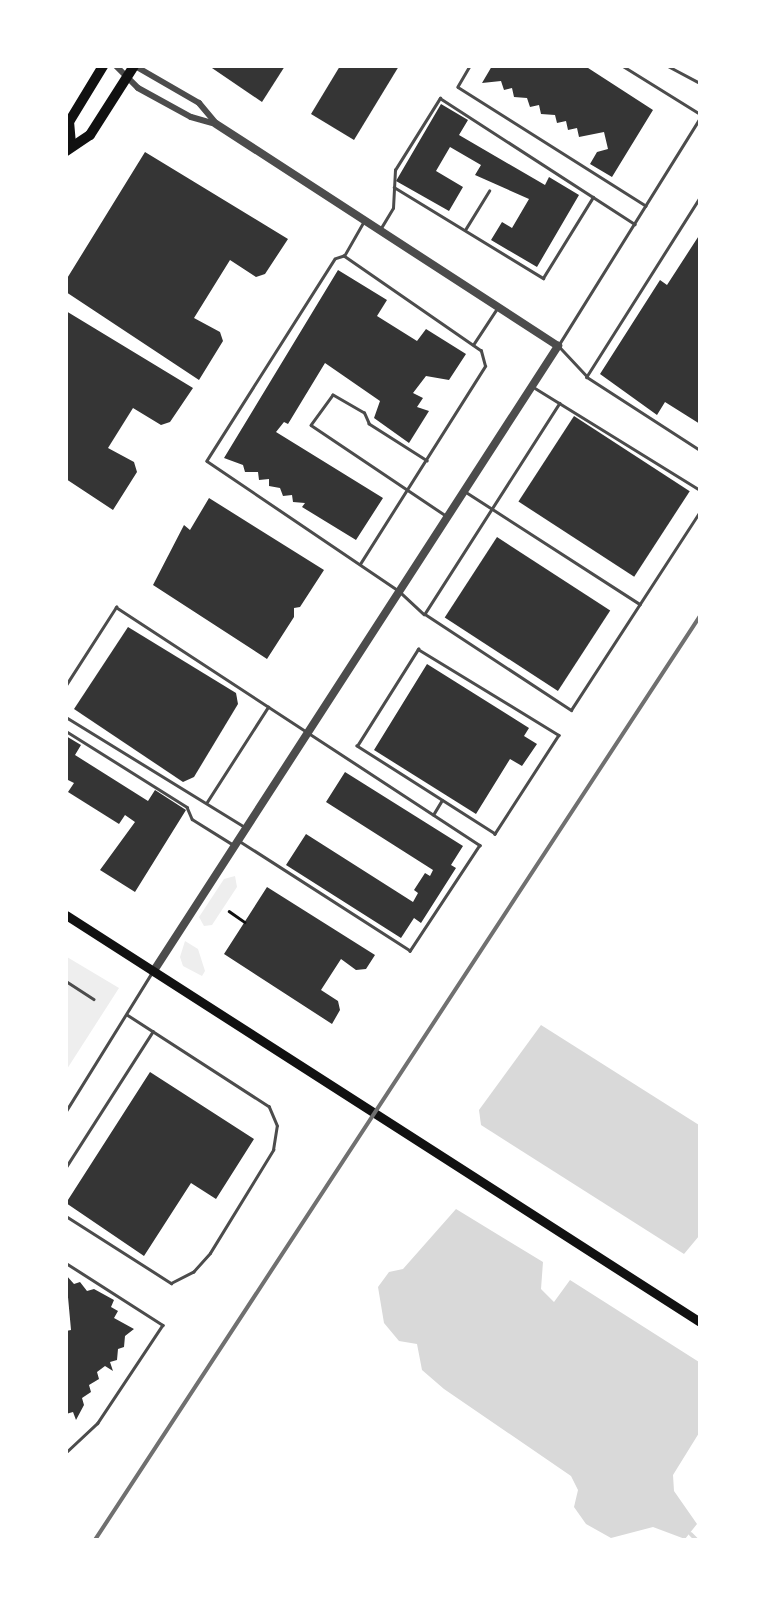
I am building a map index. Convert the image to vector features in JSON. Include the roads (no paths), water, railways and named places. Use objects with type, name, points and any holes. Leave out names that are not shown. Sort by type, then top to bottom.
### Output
[{"type":"main road","points":[[103,66],[69,122],[69,147],[90,135],[135,66]]},
{"type":"main road","points":[[66,915],[699,1322]]},
{"type":"street","points":[[116,66],[127,77],[191,117],[216,124],[558,346],[153,972]]},
{"type":"street","points":[[135,66],[199,103],[216,124]]},
{"type":"lane","points":[[470,66],[458,87],[646,206]]},
{"type":"lane","points":[[624,66],[699,116],[694,129],[558,346],[587,377],[699,450]]},
{"type":"lane","points":[[668,66],[699,83]]},
{"type":"lane","points":[[380,230],[393,208],[395,170],[439,98],[635,224]]},
{"type":"lane","points":[[694,129],[699,132]]},
{"type":"lane","points":[[394,187],[543,278],[593,198]]},
{"type":"lane","points":[[465,230],[489,191]]},
{"type":"lane","points":[[587,377],[699,198]]},
{"type":"lane","points":[[364,221],[344,256],[334,259],[207,461],[399,591],[425,614],[572,710],[699,511]]},
{"type":"lane","points":[[344,256],[481,351],[485,366],[360,564]]},
{"type":"lane","points":[[473,345],[498,307]]},
{"type":"lane","points":[[532,386],[699,490]]},
{"type":"lane","points":[[427,461],[369,425],[364,414],[333,395],[311,425],[447,516]]},
{"type":"lane","points":[[425,614],[560,403]]},
{"type":"lane","points":[[464,491],[640,604]]},
{"type":"lane","points":[[66,685],[116,607],[480,845],[410,951],[192,819],[187,807],[66,731]]},
{"type":"lane","points":[[418,649],[559,735],[495,834],[442,800],[357,746],[418,649]]},
{"type":"lane","points":[[206,803],[268,707]]},
{"type":"lane","points":[[66,716],[246,827]]},
{"type":"lane","points":[[433,815],[442,800]]},
{"type":"lane","points":[[66,1111],[153,972]]},
{"type":"lane","points":[[66,981],[94,999]]},
{"type":"lane","points":[[66,1216],[171,1283],[192,1272],[210,1253],[273,1150],[278,1126],[269,1107],[127,1015]]},
{"type":"lane","points":[[66,1167],[153,1031]]},
{"type":"lane","points":[[66,1264],[163,1325],[98,1423],[66,1453]]},
{"type":"waterway","points":[[691,1534],[697,1540]]},
{"type":"railway","points":[[95,1540],[700,616]]}]
